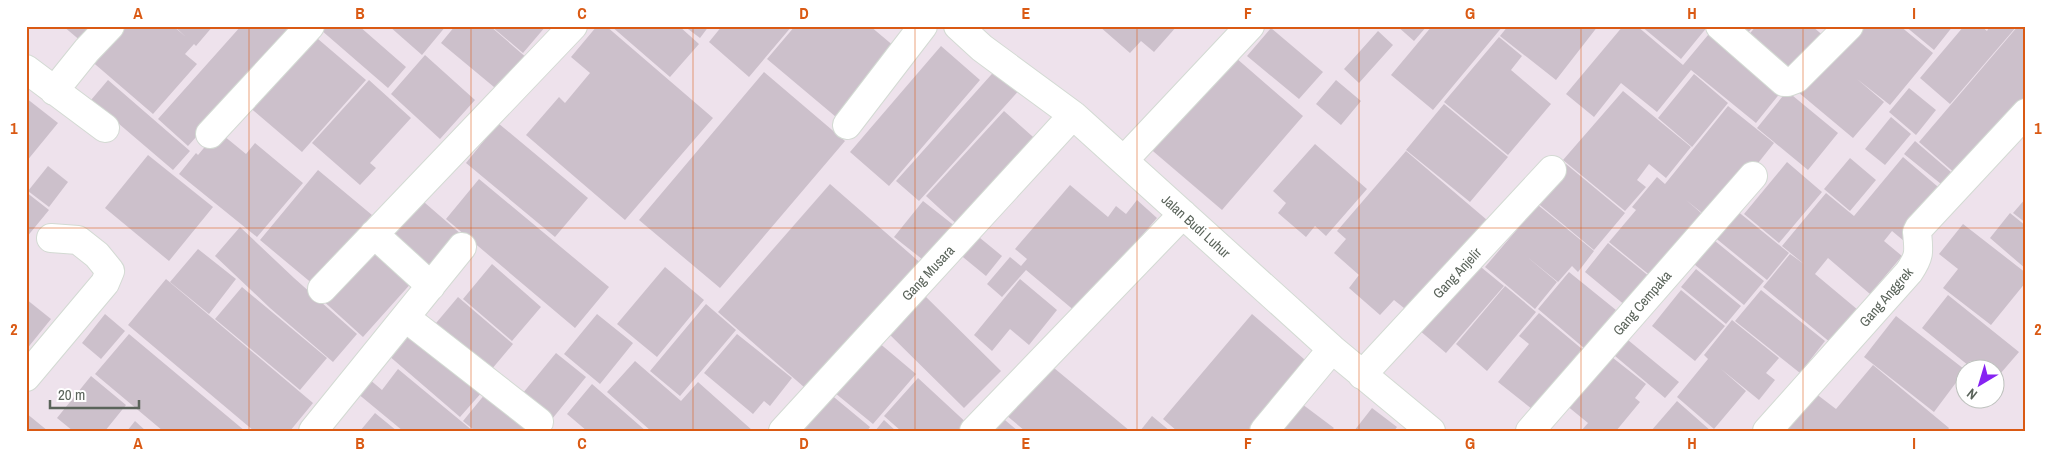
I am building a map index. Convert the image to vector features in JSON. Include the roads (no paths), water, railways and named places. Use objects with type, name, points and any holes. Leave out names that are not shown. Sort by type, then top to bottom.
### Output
[{"type":"street","points":[[54,91],[87,50],[110,26]]},
{"type":"street","points":[[210,134],[310,26]]},
{"type":"street","points":[[322,289],[572,26]]},
{"type":"street","points":[[847,125],[923,26]]},
{"type":"street","name":"Jalan Budi Luhur","points":[[958,26],[982,48],[1073,115],[1332,349],[1431,431]]},
{"type":"street","points":[[1124,160],[1250,26]]},
{"type":"street","points":[[1720,26],[1784,82],[1788,82],[1796,79],[1850,26]]},
{"type":"street","points":[[26,69],[105,128]]},
{"type":"street","name":"Gang Anggrek","points":[[1768,431],[1909,272],[1918,259],[1919,250],[1916,232],[2026,113]]},
{"type":"street","name":"Gang Musara","points":[[783,431],[1073,115]]},
{"type":"street","name":"Gang Anjelir","points":[[1362,375],[1552,170]]},
{"type":"street","name":"Gang Cempaka","points":[[1530,431],[1753,176]]},
{"type":"street","points":[[974,431],[1183,214]]},
{"type":"street","points":[[374,234],[431,286]]},
{"type":"street","points":[[26,378],[106,283],[110,271],[97,255],[78,240],[51,238]]},
{"type":"street","points":[[313,431],[406,318],[462,246]]},
{"type":"street","points":[[406,318],[539,422]]},
{"type":"street","points":[[1264,431],[1332,349]]}]
